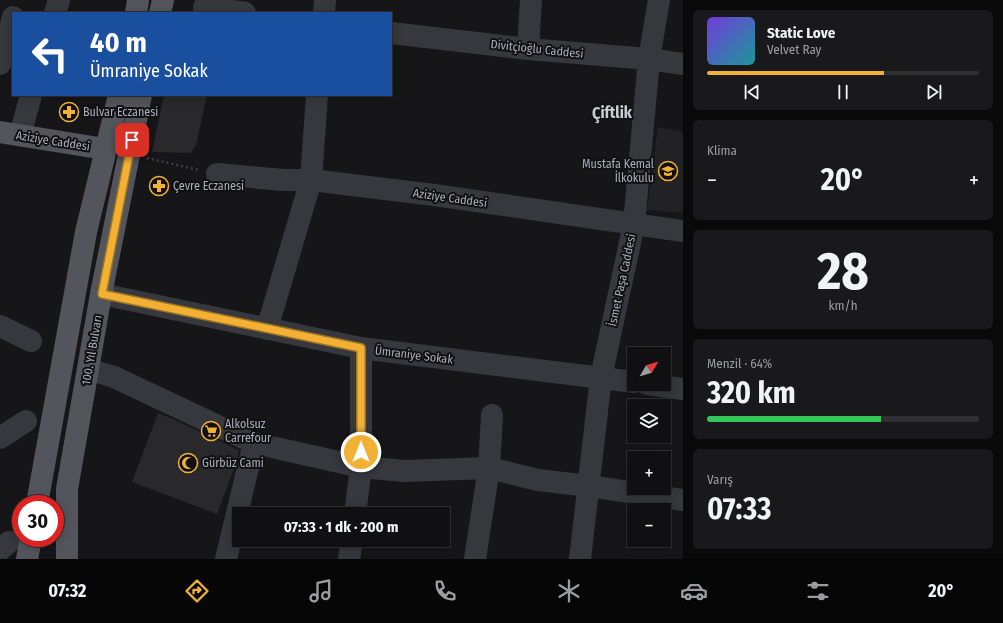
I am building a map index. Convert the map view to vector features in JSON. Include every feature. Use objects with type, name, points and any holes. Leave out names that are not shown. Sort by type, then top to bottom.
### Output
[{"type":"main road","points":[[136,12],[138,0]]},
{"type":"main road","points":[[160,12],[163,0]]},
{"type":"main road","points":[[39,495],[86,232],[119,96]]},
{"type":"main road","name":"100. Yıl Bulvarı","points":[[67,559],[67,489],[102,294],[141,96]]},
{"type":"main road","name":"Aziziye Caddesi","points":[[10,134],[105,150]]},
{"type":"main road","points":[[27,559],[29,547]]},
{"type":"street","points":[[14,12],[18,0]]},
{"type":"street","points":[[55,12],[59,0]]},
{"type":"street","points":[[324,12],[325,0]]},
{"type":"street","points":[[528,49],[531,0]]},
{"type":"street","name":"İsmet Paşa Caddesi","points":[[580,559],[601,377],[634,224],[649,59],[659,0]]},
{"type":"street","points":[[204,7],[237,12]]},
{"type":"street","points":[[0,64],[12,21]]},
{"type":"street","name":"Divitçioğlu Caddesi","points":[[392,33],[528,49],[649,59],[683,64]]},
{"type":"street","points":[[10,134],[30,96]]},
{"type":"street","points":[[267,329],[311,180],[317,96]]},
{"type":"street","name":"Aziziye Caddesi","points":[[216,174],[283,180],[311,180],[434,195],[683,231]]},
{"type":"street","name":"Ümraniye Sokak","points":[[102,294],[361,348],[627,381]]},
{"type":"street","points":[[0,326],[31,341]]},
{"type":"street","points":[[356,507],[361,467],[361,348]]},
{"type":"street","points":[[88,370],[114,377],[254,443],[361,467],[404,471],[489,468],[538,480],[683,500]]},
{"type":"street","points":[[671,387],[683,389]]},
{"type":"street","points":[[475,559],[489,468],[492,415]]},
{"type":"street","points":[[0,419],[26,421],[0,438]]},
{"type":"street","points":[[226,559],[254,443]]},
{"type":"street","points":[[349,559],[351,547]]},
{"type":"path","points":[[129,154],[216,174]]},
{"type":"shaded area","name":"Mustafa Kemal İlkokulu","points":[[658,127],[683,132],[683,213],[647,210]]},
{"type":"building","points":[[164,96],[207,96],[196,145],[190,153],[152,152]]},
{"type":"building","name":"Gürbüz Cami","points":[[158,413],[239,450],[237,461],[217,514],[132,482]]},
{"type":"place","name":"Bulvar Eczanesi","points":[[69,112]]},
{"type":"place","name":"Mustafa Kemal İlkokulu","points":[[668,171]]},
{"type":"place","name":"Çevre Eczanesi","points":[[159,186]]},
{"type":"place","name":"Alkolsuz Carrefour","points":[[211,431]]},
{"type":"place","name":"Gürbüz Cami","points":[[188,463]]},
{"type":"district","name":"Çiftlik","points":[[612,112]]},
{"type":"route","points":[[132,140],[102,294],[361,348],[361,452]]}]
